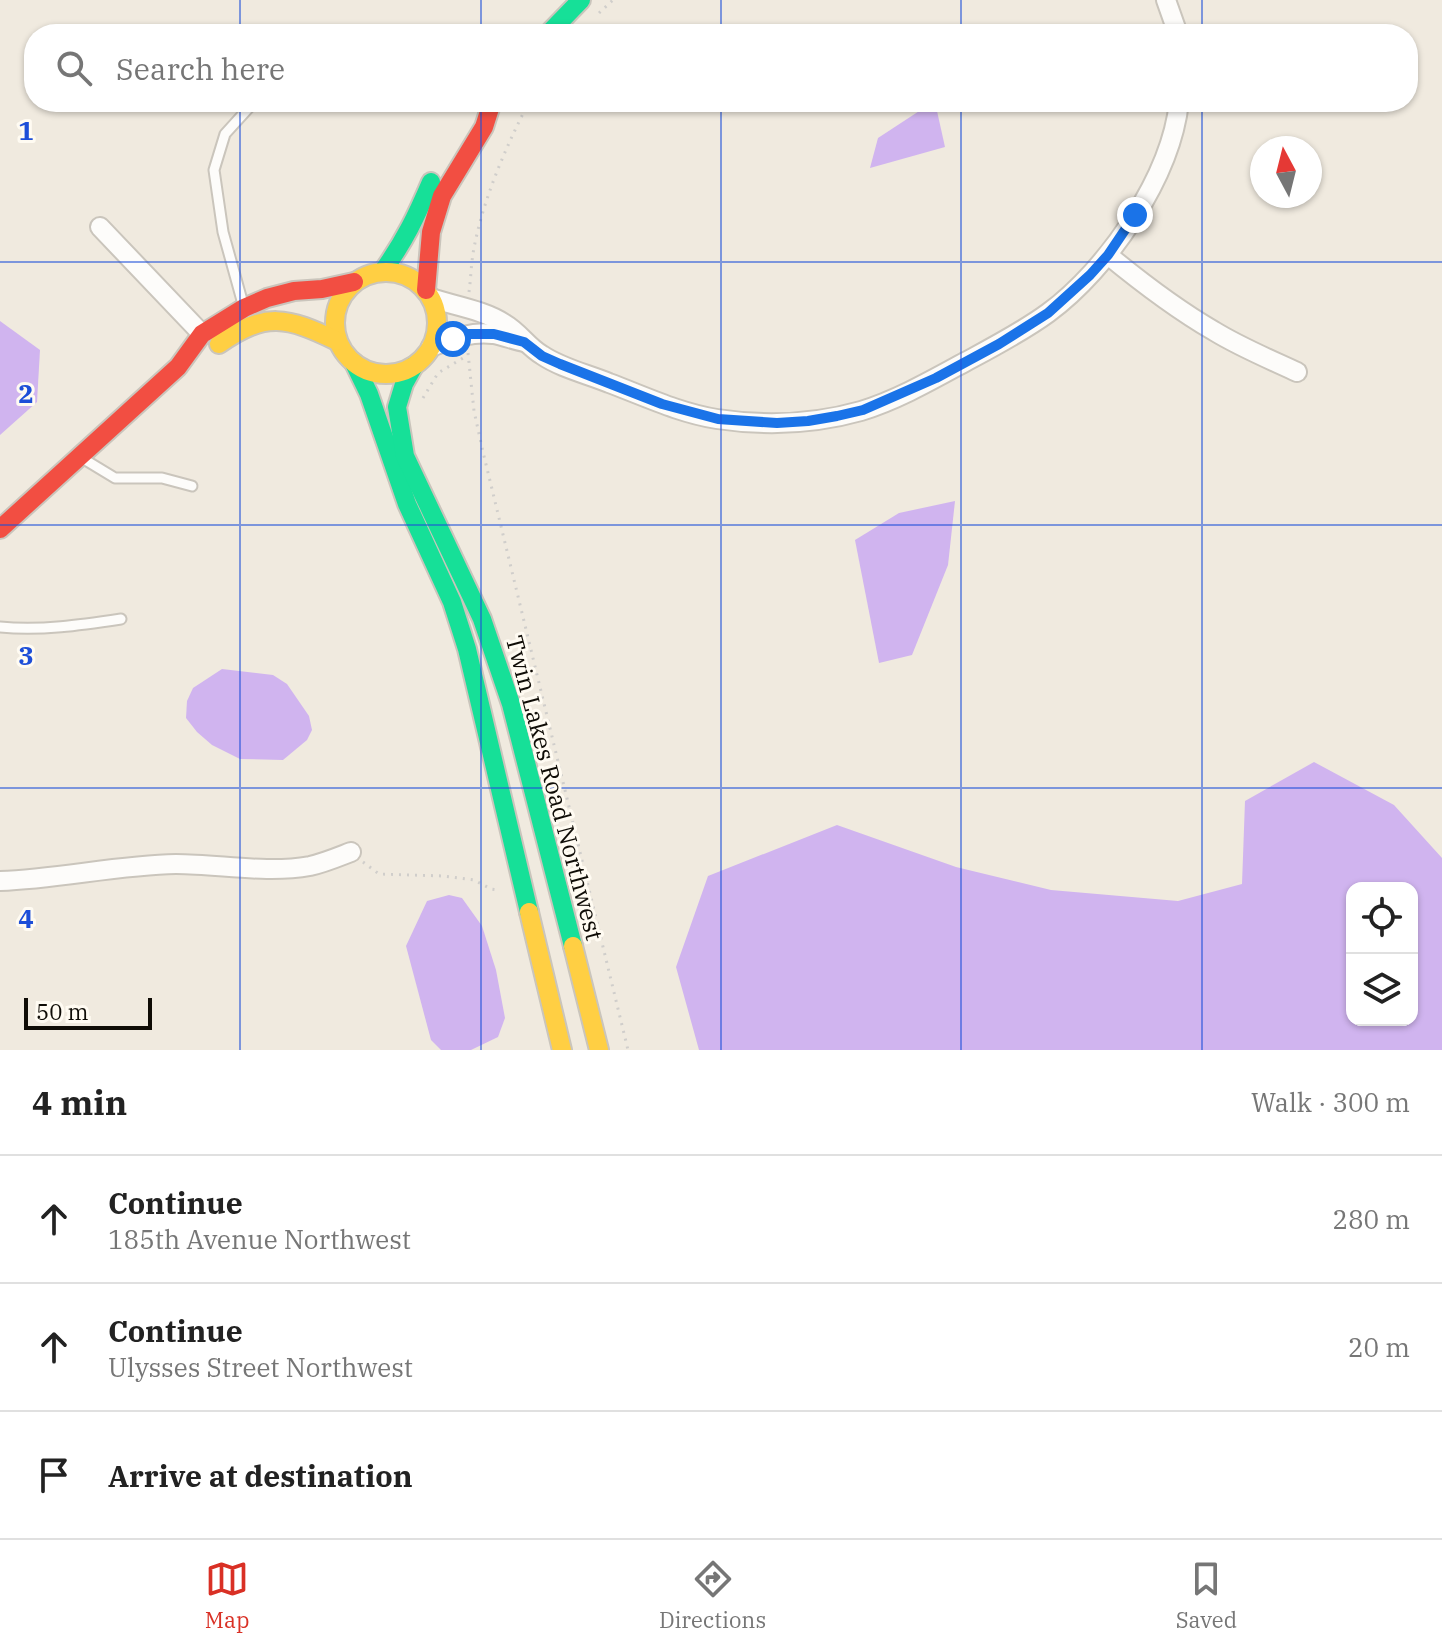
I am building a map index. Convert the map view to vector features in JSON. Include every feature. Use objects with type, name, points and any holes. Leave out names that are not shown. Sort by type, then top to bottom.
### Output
[{"type":"main road","points":[[558,24],[581,0]]},
{"type":"main road","points":[[383,271],[413,225],[429,185],[450,148],[478,112]]},
{"type":"main road","points":[[428,294],[431,232],[442,196],[484,127],[488,112]]},
{"type":"main road","points":[[0,529],[178,367],[202,334],[267,298],[354,282],[368,274],[383,271],[399,273],[414,279],[428,294],[437,314],[437,331],[424,358],[399,373],[383,374],[368,371],[344,353],[337,341],[334,325],[336,309],[343,294],[354,282]]},
{"type":"main road","points":[[178,367],[207,353],[233,333],[262,321],[301,324],[337,341]]},
{"type":"main road","name":"Twin Lakes Road Northwest","points":[[354,363],[375,406],[402,493],[452,601],[467,649],[562,1050]]},
{"type":"main road","name":"Twin Lakes Road Northwest","points":[[414,366],[397,407],[405,456],[482,619],[511,704],[599,1050]]},
{"type":"street","points":[[1166,0],[1174,24]]},
{"type":"street","points":[[428,294],[486,314],[515,331],[542,356],[690,413],[718,419],[777,423],[808,421],[863,410],[936,378],[999,344],[1048,313],[1090,275],[1135,215],[1165,155],[1176,112]]},
{"type":"street","points":[[100,227],[202,334]]},
{"type":"street","points":[[1108,255],[1148,288],[1215,332],[1297,372]]},
{"type":"street","points":[[431,347],[467,334],[494,334],[524,342]]},
{"type":"street","points":[[0,881],[176,864],[268,869],[311,866],[351,852]]},
{"type":"lane","points":[[244,308],[223,232],[214,170],[225,134],[245,112]]},
{"type":"lane","points":[[79,456],[115,478],[162,478],[192,486]]},
{"type":"lane","points":[[0,627],[62,627],[121,619]]},
{"type":"path","points":[[468,304],[474,247],[487,202],[524,112]]},
{"type":"path","points":[[467,334],[474,411],[483,452],[628,1050]]},
{"type":"path","points":[[351,852],[379,874],[474,880],[499,890]]},
{"type":"shaded area","points":[[918,112],[937,112],[945,147],[870,168],[878,138]]},
{"type":"shaded area","points":[[0,321],[40,350],[37,402],[0,435]]},
{"type":"shaded area","points":[[955,501],[948,565],[912,655],[879,663],[855,540],[899,513]]},
{"type":"shaded area","points":[[222,669],[273,675],[287,684],[309,716],[312,730],[307,740],[283,760],[240,759],[212,745],[186,718],[187,701],[193,688]]},
{"type":"shaded area","points":[[1314,762],[1394,805],[1442,858],[1442,1050],[699,1050],[676,967],[708,876],[837,825],[956,867],[1051,890],[1178,901],[1242,884],[1245,801]]},
{"type":"shaded area","points":[[449,895],[462,898],[482,926],[496,970],[505,1018],[498,1037],[471,1050],[441,1050],[431,1040],[406,946],[427,901]]},
{"type":"traffic: fast","points":[[558,24],[581,0]]},
{"type":"traffic: fast","points":[[383,271],[410,228],[431,182]]},
{"type":"traffic: fast","points":[[354,363],[369,394],[407,504],[452,602],[467,649],[529,912]]},
{"type":"traffic: fast","points":[[414,366],[397,407],[405,456],[482,619],[511,704],[573,946]]},
{"type":"traffic: slow","points":[[386,272],[406,276],[422,287],[433,303],[437,323],[433,343],[422,359],[406,370],[386,374],[366,370],[350,359],[339,343],[335,323],[339,303],[350,287],[366,276],[386,272]]},
{"type":"traffic: slow","points":[[219,344],[250,326],[277,321],[304,327],[337,341]]},
{"type":"traffic: slow","points":[[529,912],[562,1050]]},
{"type":"traffic: slow","points":[[573,946],[599,1050]]},
{"type":"traffic: jam","points":[[426,290],[431,232],[442,196],[484,127],[489,112]]},
{"type":"traffic: jam","points":[[0,529],[178,367],[202,334],[267,298],[354,282]]},
{"type":"route","points":[[453,339],[467,334],[494,334],[524,342],[542,356],[560,364],[662,404],[718,419],[777,423],[837,416],[863,410],[936,378],[1048,313],[1108,255],[1135,215]]}]
